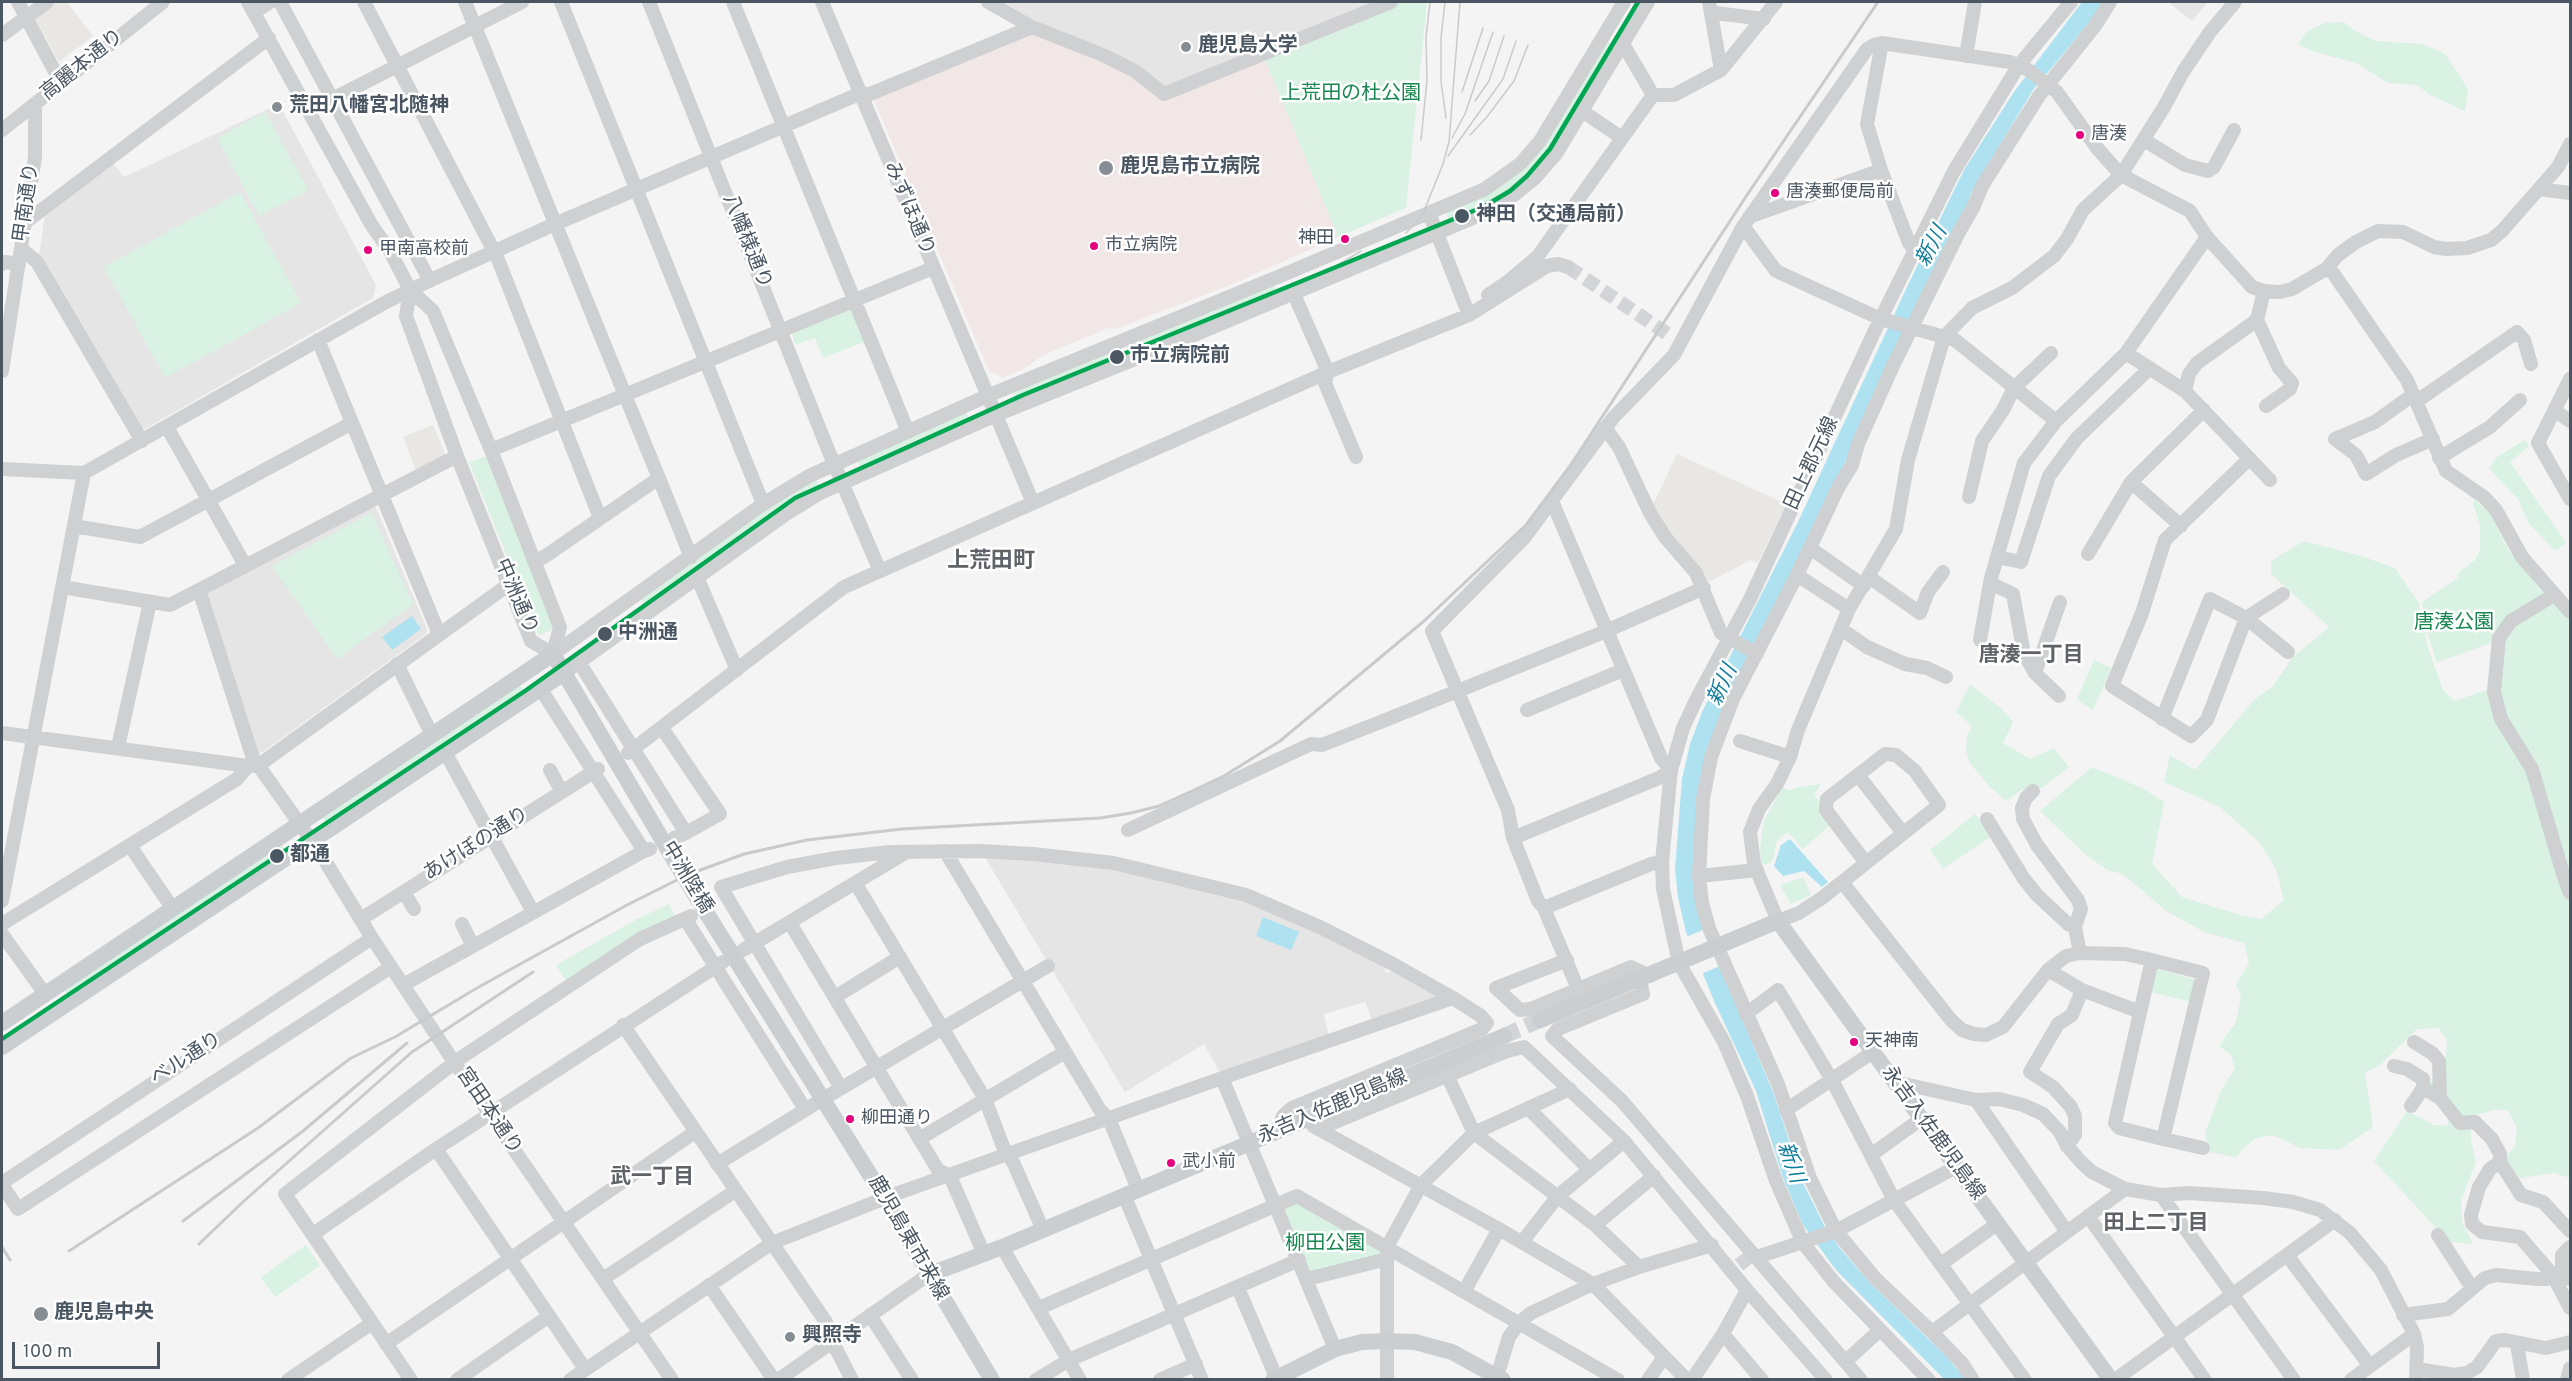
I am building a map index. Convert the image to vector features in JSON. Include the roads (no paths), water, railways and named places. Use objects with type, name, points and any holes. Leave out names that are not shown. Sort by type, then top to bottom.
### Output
[{"type":"main road","name":"中洲陸橋","points":[[553,654],[677,841],[694,893],[823,1099]]},
{"type":"main road","points":[[2,1023],[553,654]]},
{"type":"main road","points":[[2,1047],[564,673]]},
{"type":"main road","points":[[1540,1020],[1778,921]]},
{"type":"main road","name":"永吉入佐鹿児島線","points":[[1778,921],[2025,1263],[2113,1380]]},
{"type":"main road","name":"永吉入佐鹿児島線","points":[[928,1275],[1043,1230],[1504,1036]]},
{"type":"main road","name":"鹿児島東市来線","points":[[823,1099],[992,1380]]},
{"type":"main road","points":[[1274,1378],[1335,1348],[1362,1342],[1386,1341],[1415,1342],[1452,1352],[1499,1378]]},
{"type":"street","points":[[18,2],[61,83]]},
{"type":"street","points":[[2,35],[47,2]]},
{"type":"street","name":"高麗本通り","points":[[2,130],[163,2]]},
{"type":"street","points":[[252,7],[270,2]]},
{"type":"street","points":[[280,2],[430,281]]},
{"type":"street","points":[[364,2],[494,250],[600,518]]},
{"type":"street","points":[[465,2],[691,557]]},
{"type":"street","points":[[309,111],[475,24],[522,2]]},
{"type":"street","points":[[561,2],[763,504]]},
{"type":"street","name":"八幡様通り","points":[[649,2],[834,465],[880,571]]},
{"type":"street","points":[[733,2],[908,432]]},
{"type":"street","name":"みずほ通り","points":[[822,2],[1033,503]]},
{"type":"street","points":[[988,2],[1032,27],[1103,55],[1135,71],[1164,94],[1391,2]]},
{"type":"street","points":[[553,654],[763,504],[809,476],[987,396],[1485,189],[1520,164],[1540,141],[1624,2]]},
{"type":"street","points":[[564,673],[786,514],[842,483],[996,415],[1175,343],[1499,207],[1518,194],[1556,154],[1648,2]]},
{"type":"street","points":[[1653,95],[1674,95],[1721,70],[1776,2]]},
{"type":"street","points":[[1966,56],[1975,2]]},
{"type":"street","name":"田上郡元線","points":[[1929,1380],[1834,1282],[1803,1243],[1776,1181],[1747,1096],[1724,1042],[1679,963],[1664,898],[1662,862],[1671,770],[1683,728],[1730,639],[1883,320],[1914,249],[1954,171],[2023,67],[2072,2]]},
{"type":"street","points":[[1973,1380],[1962,1363],[1875,1278],[1836,1232],[1810,1178],[1778,1084],[1709,928],[1702,903],[1699,876],[1703,799],[1711,757],[1733,699],[1797,575],[1838,488],[1852,465],[1874,407],[1982,186],[2047,82],[2095,26],[2110,2]]},
{"type":"street","points":[[1866,863],[1826,810],[1827,799],[1885,754],[1896,755],[1925,783],[1940,805],[1842,882],[1805,910],[1778,921],[1751,851],[1750,832],[1759,809],[1777,784],[1790,758],[1798,730],[1849,609],[1896,529],[1908,460],[1944,337],[1972,308],[2012,288],[2054,256],[2067,239],[2083,210],[2121,175],[2183,72],[2210,32],[2235,2]]},
{"type":"street","name":"中洲通り","points":[[252,7],[359,204],[391,253],[410,290],[433,310],[560,627],[553,654],[531,641],[457,456],[406,316],[410,290]]},
{"type":"street","points":[[1721,70],[1713,10],[1764,19]]},
{"type":"street","points":[[2,469],[84,473],[318,340],[410,290],[494,250],[860,94],[870,94],[1032,27]]},
{"type":"street","points":[[27,221],[269,38]]},
{"type":"street","points":[[1882,43],[1867,124],[1881,170],[1909,243],[1914,249]]},
{"type":"street","points":[[1578,989],[1544,908],[1538,901],[1513,838],[1508,810],[1459,690],[1431,631],[1524,538],[1605,428],[1674,356],[1677,340],[1746,222],[1867,49],[1882,43],[2023,67],[2047,82],[2097,148],[2121,175],[2190,211],[2207,237],[2240,276],[2252,287],[2264,291],[2280,292],[2292,289],[2326,269],[2338,255],[2356,242],[2378,231],[2403,232],[2434,247],[2446,249],[2478,246],[2492,240],[2558,166],[2571,144]]},
{"type":"street","points":[[1623,44],[1653,95]]},
{"type":"street","points":[[1469,315],[1480,300],[1510,280],[1538,256],[1653,95]]},
{"type":"street","name":"甲南通り","points":[[2,371],[27,221],[35,157],[35,105]]},
{"type":"street","points":[[1582,111],[1622,138]]},
{"type":"street","points":[[2144,140],[2185,165],[2208,171],[2214,167],[2234,130]]},
{"type":"street","points":[[1746,222],[1881,170]]},
{"type":"street","points":[[2539,189],[2571,193]]},
{"type":"street","points":[[1429,213],[1469,315]]},
{"type":"street","points":[[1746,222],[1776,271],[1883,320],[1955,340],[2056,421]]},
{"type":"street","points":[[1980,640],[1990,583],[2024,463],[2056,421],[2126,353],[2207,237]]},
{"type":"street","points":[[22,249],[37,262],[142,441]]},
{"type":"street","points":[[2,264],[5,262],[19,264]]},
{"type":"street","points":[[631,752],[844,586],[1328,372],[1469,315],[1548,266],[1558,264],[1568,267]]},
{"type":"street","points":[[491,450],[933,268]]},
{"type":"street","points":[[2326,269],[2333,273],[2407,380],[2439,458],[2451,476],[2484,497],[2496,510],[2522,557],[2571,612]]},
{"type":"street","points":[[2264,291],[2257,320],[2279,368],[2292,383],[2290,389],[2266,406]]},
{"type":"street","points":[[1293,292],[1328,372],[1325,383],[1356,457]]},
{"type":"street","points":[[2185,391],[2189,374],[2197,363],[2257,320]]},
{"type":"street","points":[[2433,439],[2396,455],[2366,474],[2356,455],[2335,439],[2375,422],[2517,332],[2524,340],[2530,364]]},
{"type":"street","points":[[318,340],[439,634]]},
{"type":"street","points":[[1969,496],[1982,441],[2003,410],[2014,388],[2051,353]]},
{"type":"street","points":[[2126,353],[2185,391],[2270,480]]},
{"type":"street","points":[[1997,557],[2022,562],[2049,476],[2077,438],[2150,368]]},
{"type":"street","points":[[2571,379],[2538,443],[2571,499]]},
{"type":"street","points":[[2439,458],[2490,427],[2520,400]]},
{"type":"street","points":[[2088,554],[2131,482],[2204,410]]},
{"type":"street","points":[[2555,411],[2571,421]]},
{"type":"street","points":[[74,526],[140,537],[352,423]]},
{"type":"street","points":[[166,427],[245,564]]},
{"type":"street","points":[[1605,428],[1619,447],[1650,513],[1665,537],[1696,573],[1721,633],[1757,654]]},
{"type":"street","points":[[62,587],[170,605],[245,564],[457,456]]},
{"type":"street","points":[[2249,459],[2165,540],[2142,613],[2112,686],[2191,736],[2207,720],[2246,618],[2283,594]]},
{"type":"street","points":[[2,901],[84,473]]},
{"type":"street","points":[[534,561],[544,557],[658,477]]},
{"type":"street","points":[[2131,482],[2181,526]]},
{"type":"street","points":[[1513,838],[1659,778],[1671,770],[1661,758],[1552,501]]},
{"type":"street","points":[[1810,548],[1920,613],[1928,592],[1943,572]]},
{"type":"street","points":[[1797,575],[1849,609]]},
{"type":"street","points":[[697,577],[736,670]]},
{"type":"street","points":[[1990,583],[2013,594],[2024,654],[2035,673],[2059,696]]},
{"type":"street","points":[[2,924],[237,779],[253,765],[508,585]]},
{"type":"street","points":[[1128,830],[1311,744],[1322,745],[1704,588]]},
{"type":"street","name":"宮田本通り","points":[[199,590],[253,758],[253,765],[312,840],[372,938],[454,1062],[672,1380]]},
{"type":"street","points":[[2554,595],[2511,621],[2499,638],[2495,659],[2496,705],[2501,719],[2532,769],[2564,877],[2571,893]]},
{"type":"street","points":[[2162,719],[2210,599],[2246,618],[2288,652]]},
{"type":"street","points":[[118,747],[150,602]]},
{"type":"street","points":[[2035,673],[2060,602]]},
{"type":"street","points":[[1841,628],[1867,647],[1905,664],[1927,668],[1946,677]]},
{"type":"street","points":[[579,662],[631,752],[677,841],[720,814],[662,728]]},
{"type":"street","points":[[397,664],[432,735]]},
{"type":"street","points":[[1527,710],[1623,670]]},
{"type":"street","points":[[404,985],[647,850],[540,688]]},
{"type":"street","points":[[2,733],[253,765]]},
{"type":"street","points":[[1740,741],[1790,758]]},
{"type":"street","points":[[445,752],[533,912]]},
{"type":"street","points":[[550,770],[562,792]]},
{"type":"street","name":"あけぼの通り","points":[[361,919],[596,770]]},
{"type":"street","points":[[1858,775],[1903,833]]},
{"type":"street","points":[[2033,791],[2026,798],[2022,808],[2023,819],[2037,845],[2078,900],[2081,909],[2075,927],[2080,953]]},
{"type":"street","points":[[1987,819],[2024,879],[2037,895],[2068,924],[2075,927]]},
{"type":"street","points":[[130,846],[172,909]]},
{"type":"street","points":[[945,851],[1065,1052],[1109,1119],[1152,1260],[1202,1380]]},
{"type":"street","points":[[841,1088],[719,899],[722,887],[787,867],[890,852],[1033,854],[1114,863],[1246,896],[1363,948],[1453,998],[1481,1016],[1486,1023],[1482,1029],[1292,1108],[1283,1116],[1276,1132]]},
{"type":"street","points":[[748,946],[905,853]]},
{"type":"street","points":[[1544,908],[1651,864],[1662,862]]},
{"type":"street","points":[[1699,876],[1757,870]]},
{"type":"street","points":[[1842,882],[1951,1020],[1962,1030],[1974,1034],[1986,1035],[2003,1027],[2048,970],[2066,956],[2080,953],[2125,954],[2203,973],[2163,1139]]},
{"type":"street","points":[[856,884],[985,1099],[1043,1230]]},
{"type":"street","points":[[404,892],[414,909]]},
{"type":"street","points":[[411,1380],[285,1194],[454,1062],[640,939],[688,918],[719,965],[805,1109]]},
{"type":"street","points":[[790,923],[938,1170],[950,1176],[984,1254]]},
{"type":"street","points":[[462,924],[473,946]]},
{"type":"street","points":[[2,934],[45,994]]},
{"type":"street","name":"ベル通り","points":[[2,1184],[372,938]]},
{"type":"street","points":[[835,997],[900,957]]},
{"type":"street","points":[[1567,960],[1496,988],[1520,1010],[1531,1009],[1631,967],[1645,977],[1643,994],[1558,1029],[1552,1036],[1622,1101],[1861,1380]]},
{"type":"street","points":[[2152,960],[2115,1123],[2119,1128],[2203,1148]]},
{"type":"street","points":[[314,1236],[319,1230],[489,1113],[719,965]]},
{"type":"street","points":[[717,1164],[805,1109],[1048,966]]},
{"type":"street","points":[[2,1184],[18,1209],[391,967]]},
{"type":"street","points":[[2048,970],[2082,990],[2140,1012]]},
{"type":"street","points":[[1746,1014],[1778,990],[1832,1080],[1894,1200],[2025,1380]]},
{"type":"street","points":[[2067,1146],[2075,1135],[2075,1116],[2071,1107],[2053,1087],[2030,1072],[2058,1024],[2072,1015],[2082,990]]},
{"type":"street","points":[[570,1380],[772,1243],[884,1198],[1453,998]]},
{"type":"street","points":[[624,1025],[826,1322],[832,1341],[852,1380]]},
{"type":"street","points":[[2414,1042],[2432,1053],[2439,1061],[2440,1098]]},
{"type":"street","points":[[1318,1129],[1507,1051],[1524,1047],[1624,1141],[1712,1245],[1735,1267],[1747,1290],[1825,1379]]},
{"type":"street","points":[[919,1139],[1065,1052]]},
{"type":"street","points":[[1786,1110],[1873,1052]]},
{"type":"street","points":[[2394,1066],[2407,1069],[2423,1079],[2423,1088],[2411,1106]]},
{"type":"street","points":[[1447,1076],[1474,1133],[1595,1225],[1639,1267]]},
{"type":"street","points":[[1222,1078],[1335,1348]]},
{"type":"street","points":[[1895,1082],[1976,1100],[1999,1099],[2023,1105],[2043,1114],[2060,1132],[2067,1146],[2092,1172],[2125,1189],[2161,1194],[2189,1193],[2293,1202],[2320,1210],[2335,1220],[2366,1251],[2381,1270],[2414,1334],[2417,1374],[2467,1373],[2477,1367],[2496,1341],[2505,1340],[2546,1348],[2571,1342]]},
{"type":"street","points":[[2423,1088],[2440,1098],[2460,1123],[2475,1122],[2492,1139],[2500,1154],[2500,1162],[2521,1194],[2542,1202],[2571,1231]]},
{"type":"street","points":[[1387,1380],[1387,1253],[1421,1185],[1474,1133],[1570,1089]]},
{"type":"street","points":[[1976,1100],[2067,1232]]},
{"type":"street","points":[[1528,1108],[1589,1169]]},
{"type":"street","points":[[1871,1155],[1921,1119]]},
{"type":"street","points":[[1304,1120],[1593,1284],[1687,1380]]},
{"type":"street","points":[[386,1344],[695,1132]]},
{"type":"street","points":[[1522,1242],[1558,1196],[1624,1141]]},
{"type":"street","points":[[436,1149],[585,1369]]},
{"type":"street","points":[[2500,1162],[2490,1169],[2479,1187],[2470,1215],[2472,1224],[2482,1232],[2520,1237],[2552,1274],[2571,1308]]},
{"type":"street","points":[[1755,1256],[1836,1232],[1956,1167]]},
{"type":"street","points":[[1595,1225],[1654,1176]]},
{"type":"street","points":[[1932,1332],[2125,1189]]},
{"type":"street","points":[[603,1280],[735,1191]]},
{"type":"street","points":[[2161,1194],[2294,1380]]},
{"type":"street","points":[[1039,1308],[1297,1196],[1387,1253],[1465,1290],[1618,1380]]},
{"type":"street","points":[[2088,1216],[2205,1380]]},
{"type":"street","points":[[2113,1380],[2335,1220]]},
{"type":"street","points":[[1941,1264],[1997,1224]]},
{"type":"street","points":[[1465,1290],[1499,1229]]},
{"type":"street","points":[[2438,1235],[2472,1288]]},
{"type":"street","points":[[1499,1378],[1509,1337],[1520,1322],[1531,1313],[1593,1284],[1639,1267],[1712,1245]]},
{"type":"street","points":[[2571,1246],[2562,1255],[2562,1265],[2571,1279]]},
{"type":"street","points":[[1002,1247],[1080,1380]]},
{"type":"street","points":[[1307,1279],[1387,1253]]},
{"type":"street","points":[[2287,1255],[2370,1366]]},
{"type":"street","points":[[1036,1380],[1069,1360],[1299,1260]]},
{"type":"street","points":[[2403,1315],[2448,1309],[2485,1278],[2496,1275],[2547,1279],[2552,1274]]},
{"type":"street","points":[[709,1285],[776,1380],[928,1275]]},
{"type":"street","points":[[1238,1288],[1274,1378]]},
{"type":"street","points":[[1692,1380],[1723,1334],[1747,1290]]},
{"type":"street","points":[[870,1315],[912,1380]]},
{"type":"street","points":[[457,1380],[549,1316]]},
{"type":"street","points":[[293,1378],[372,1323]]},
{"type":"street","points":[[1846,1361],[1880,1330]]},
{"type":"street","points":[[1723,1334],[1762,1380]]},
{"type":"street","points":[[2350,1380],[2414,1334]]},
{"type":"street","points":[[2517,1344],[2523,1380]]},
{"type":"street","points":[[1648,1380],[1664,1358]]},
{"type":"street","points":[[1160,1380],[1196,1364]]},
{"type":"street","points":[[2567,1380],[2571,1368]]},
{"type":"water","name":"新川","points":[[2082,2],[2104,2],[2033,90],[1971,193],[1968,204],[1779,601],[1729,699],[1706,750],[1695,844],[1720,967],[1773,1092],[1803,1183],[1824,1225],[1839,1247],[1870,1283],[1943,1353],[1966,1379],[1944,1379],[1836,1270],[1803,1225],[1783,1178],[1756,1091],[1714,1001],[1686,932],[1678,897],[1675,869],[1682,779],[1690,744],[1702,712],[1798,522],[1964,170],[2014,92]]},
{"type":"water","points":[[412,616],[421,629],[392,650],[382,637]]},
{"type":"water","points":[[1790,839],[1828,882],[1822,887],[1804,871],[1783,876],[1774,866],[1781,845]]},
{"type":"water","points":[[1263,917],[1299,932],[1291,950],[1256,936]]},
{"type":"tunnel","points":[[1568,267],[1672,337]]},
{"type":"tunnel","points":[[1504,1036],[1540,1020]]},
{"type":"tunnel","points":[[1739,1265],[1752,1255]]},
{"type":"tram line","points":[[1421,140],[1427,80],[1426,37],[1430,2]]},
{"type":"tram line","points":[[1445,2],[1441,38],[1441,81],[1446,118]]},
{"type":"tram line","points":[[1406,233],[1422,216],[1443,164],[1449,142],[1460,2]]},
{"type":"tram line","points":[[1462,92],[1483,28]]},
{"type":"tram line","points":[[1452,138],[1465,114],[1493,32]]},
{"type":"tram line","points":[[1475,101],[1489,81],[1504,36]]},
{"type":"tram line","points":[[1448,156],[1503,79],[1516,41]]},
{"type":"tram line","points":[[1470,135],[1514,81],[1528,45]]},
{"type":"tram line","points":[[1331,269],[1361,251]]},
{"type":"railway","points":[[69,1251],[258,1128],[351,1058],[395,1037],[477,988],[627,905],[687,875],[744,854],[807,840],[902,829],[1100,818],[1131,813],[1159,806],[1224,776],[1280,741],[1424,621],[1526,525],[1570,466],[1749,192],[1878,2]]},
{"type":"railway","points":[[199,1244],[244,1201],[412,1052],[533,972]]},
{"type":"railway","points":[[183,1221],[303,1131],[407,1043]]},
{"type":"railway","points":[[2,1247],[10,1260]]},
{"type":"place","name":"鹿児島大学","points":[[1186,47]]},
{"type":"place","name":"荒田八幡宮北随神","points":[[277,107]]},
{"type":"place","name":"唐湊","points":[[2080,135]]},
{"type":"place","name":"鹿児島市立病院","points":[[1106,168]]},
{"type":"place","name":"唐湊郵便局前","points":[[1775,193]]},
{"type":"place","name":"神田（交通局前）","points":[[1462,216]]},
{"type":"place","name":"神田","points":[[1345,239]]},
{"type":"place","name":"市立病院","points":[[1094,246]]},
{"type":"place","name":"甲南高校前","points":[[368,250]]},
{"type":"place","name":"市立病院前","points":[[1117,357]]},
{"type":"place","name":"中洲通","points":[[605,634]]},
{"type":"place","name":"都通","points":[[277,856]]},
{"type":"place","name":"天神南","points":[[1854,1042]]},
{"type":"place","name":"柳田通り","points":[[850,1119]]},
{"type":"place","name":"武小前","points":[[1171,1163]]},
{"type":"place","name":"鹿児島中央","points":[[41,1314]]},
{"type":"place","name":"興照寺","points":[[790,1337]]},
{"type":"district","name":"上荒田町","points":[[991,563]]},
{"type":"district","name":"唐湊一丁目","points":[[2031,657]]},
{"type":"district","name":"武一丁目","points":[[652,1179]]},
{"type":"district","name":"田上二丁目","points":[[2156,1225]]},
{"type":"park label","name":"上荒田の杜公園","points":[[1351,95]]},
{"type":"park label","name":"唐湊公園","points":[[2454,624]]},
{"type":"park label","name":"柳田公園","points":[[1325,1245]]}]
